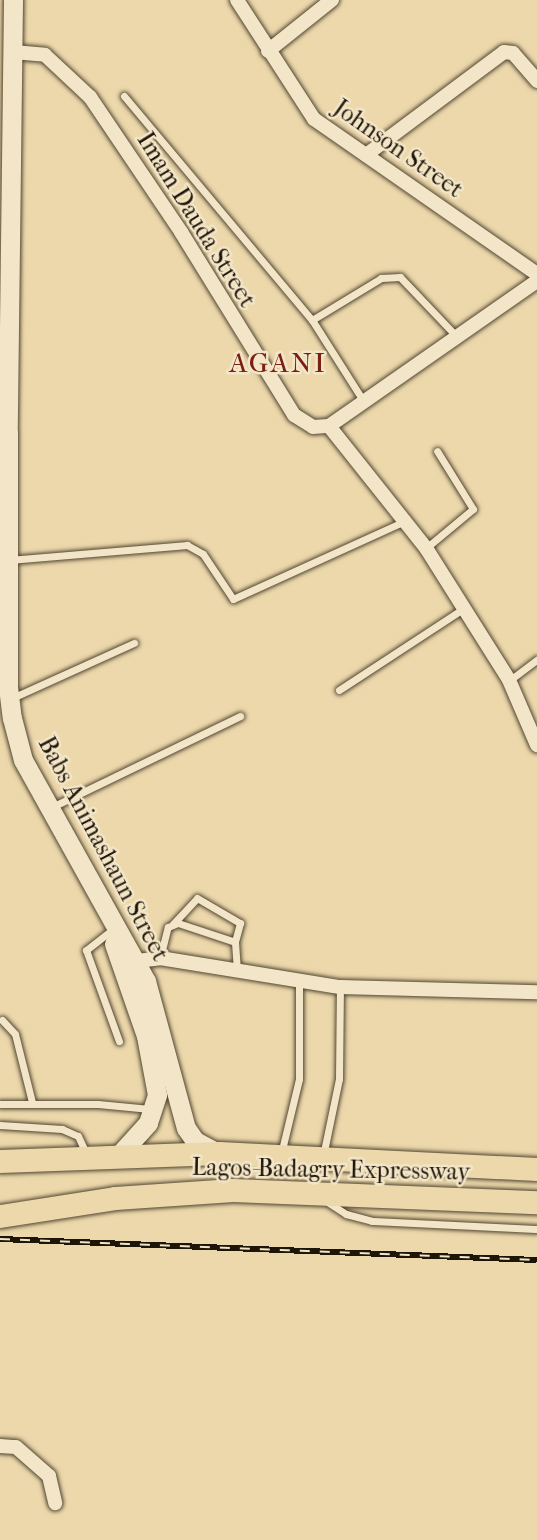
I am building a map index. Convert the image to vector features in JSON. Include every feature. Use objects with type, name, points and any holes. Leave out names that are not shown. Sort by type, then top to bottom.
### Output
[{"type":"highway","name":"Lagos-Badagry Expressway","points":[[0,1161],[219,1153],[537,1169]]},
{"type":"highway","name":"Lagos-Badagry Expressway","points":[[0,1216],[164,1194],[233,1190],[537,1202]]},
{"type":"main road","name":"Babs Animashaun Street","points":[[0,238],[6,57],[13,0]]},
{"type":"main road","name":"Babs Animashaun Street","points":[[6,57],[6,742],[25,785],[108,933],[131,961],[153,1064],[157,1095],[154,1110]]},
{"type":"main road","name":"Babs Animashaun Street","points":[[4,704],[19,750],[48,809],[131,961],[170,1060],[186,1128],[195,1141],[219,1153]]},
{"type":"main road","points":[[118,1156],[134,1142],[154,1110]]},
{"type":"street","name":"Johnson Street","points":[[237,0],[314,119],[537,274]]},
{"type":"street","points":[[268,51],[332,0]]},
{"type":"street","points":[[366,155],[504,52],[513,52],[537,81]]},
{"type":"street","name":"Imam Dauda Street","points":[[6,57],[45,55],[90,97],[181,232],[294,415],[313,427],[329,426]]},
{"type":"street","points":[[537,281],[329,426],[426,548],[466,607],[509,680],[537,745]]},
{"type":"street","points":[[131,961],[160,958],[340,987],[537,992]]},
{"type":"street","points":[[0,1446],[16,1447],[49,1476],[55,1503]]},
{"type":"lane","points":[[124,96],[312,320],[364,402]]},
{"type":"lane","points":[[312,320],[381,278],[400,277],[458,338]]},
{"type":"lane","points":[[426,548],[473,509],[437,451]]},
{"type":"lane","points":[[8,560],[187,545],[203,554],[233,599],[405,521]]},
{"type":"lane","points":[[338,690],[466,607]]},
{"type":"lane","points":[[4,704],[134,643]]},
{"type":"lane","points":[[509,680],[537,660]]},
{"type":"lane","points":[[48,809],[240,716]]},
{"type":"lane","points":[[160,958],[173,924],[190,901],[197,898],[240,923],[235,942],[237,972]]},
{"type":"lane","points":[[173,924],[235,942]]},
{"type":"lane","points":[[108,933],[86,950],[119,1041]]},
{"type":"lane","points":[[280,1156],[299,1079],[299,979]]},
{"type":"lane","points":[[323,1158],[339,1079],[340,987]]},
{"type":"lane","points":[[2,1020],[15,1034],[32,1102]]},
{"type":"lane","points":[[0,1104],[32,1102],[154,1110]]},
{"type":"lane","points":[[0,1125],[62,1129],[78,1136],[88,1157]]},
{"type":"lane","points":[[314,1192],[346,1214],[372,1221],[537,1229]]},
{"type":"railway","points":[[0,1239],[537,1260]]},
{"type":"district","name":"AGANI","points":[[278,363]]}]
